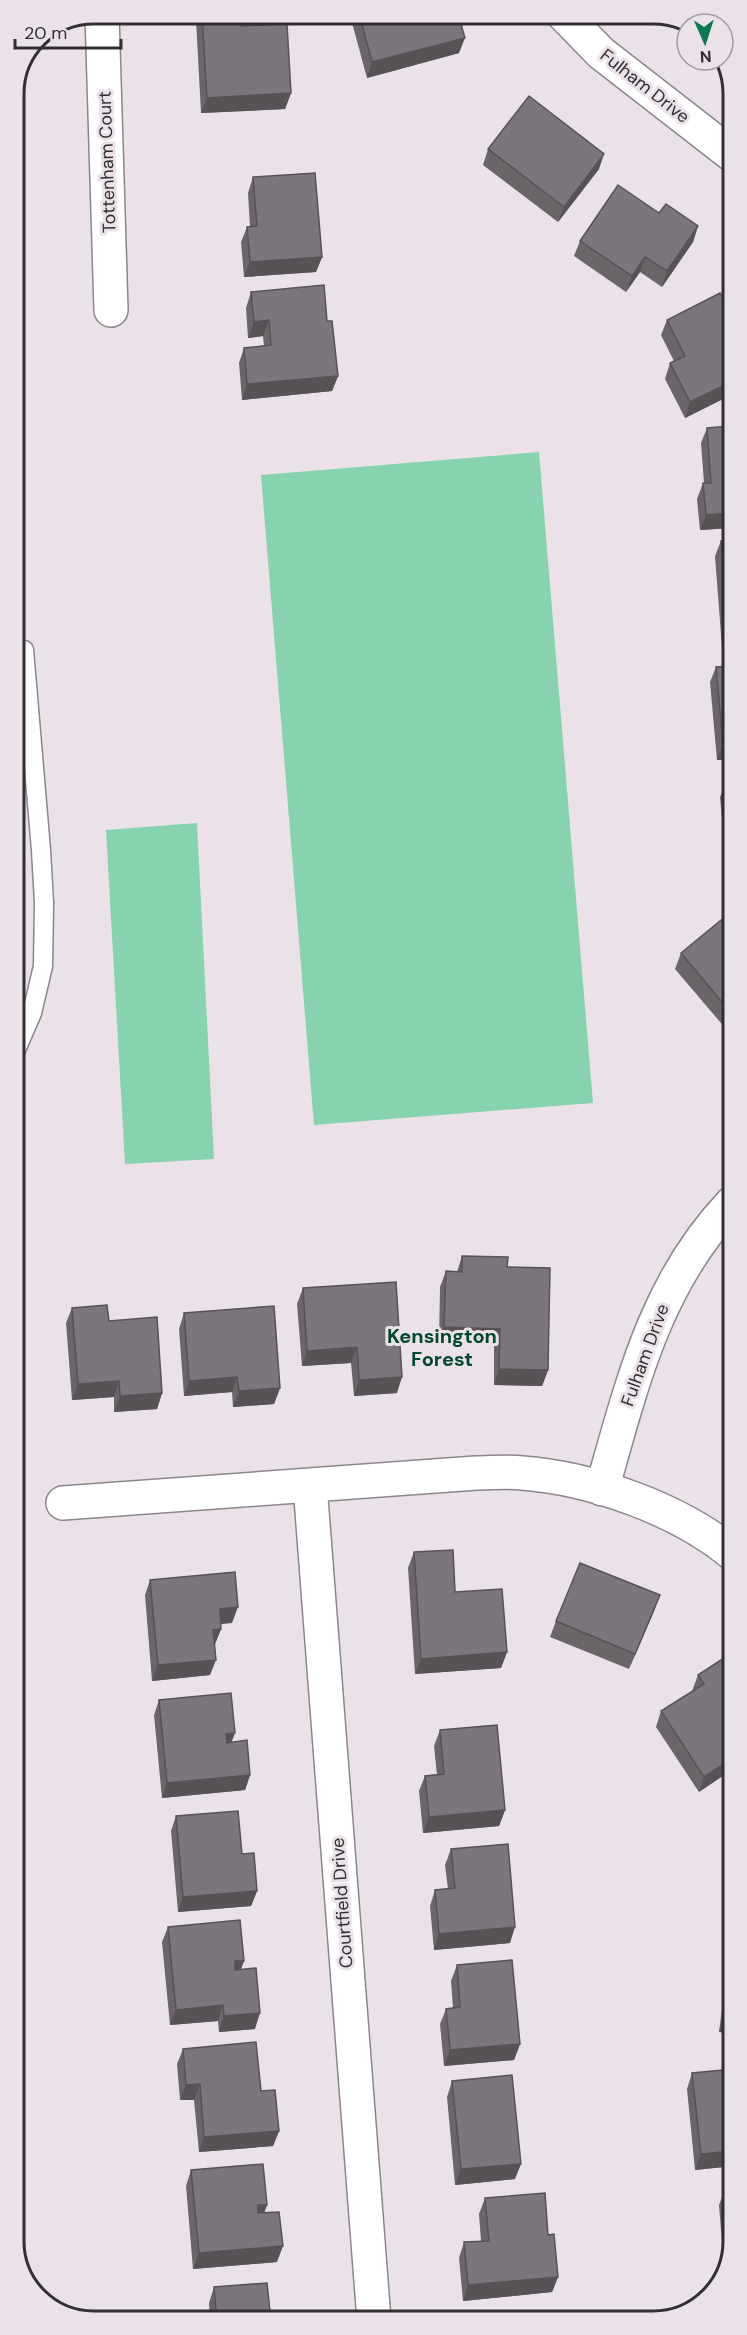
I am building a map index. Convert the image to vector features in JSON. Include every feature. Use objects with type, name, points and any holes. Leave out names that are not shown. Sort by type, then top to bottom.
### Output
[{"type":"street","name":"Tottenham Court","points":[[102,24],[111,310]]},
{"type":"street","name":"Fulham Drive","points":[[573,24],[601,53],[723,148]]},
{"type":"street","name":"Fulham Drive","points":[[602,1489],[638,1364],[653,1324],[694,1248],[723,1214]]},
{"type":"street","points":[[63,1503],[476,1473],[522,1473],[563,1479],[644,1502],[691,1525],[723,1547]]},
{"type":"street","name":"Courtfield Drive","points":[[310,1485],[373,2311]]},
{"type":"lane","points":[[24,650],[44,903],[43,966],[32,1013],[24,1031]]},
{"type":"green space","points":[[539,452],[593,1103],[314,1125],[261,475]]},
{"type":"green space","points":[[197,823],[214,1159],[125,1164],[106,830]]},
{"type":"building","points":[[203,24],[241,24],[241,26],[287,24],[291,93],[207,98]]},
{"type":"building","points":[[362,24],[461,24],[465,38],[372,62]]},
{"type":"building","points":[[529,96],[604,154],[564,207],[488,149]]},
{"type":"building","points":[[315,173],[322,257],[250,262],[247,227],[257,226],[253,177]]},
{"type":"building","points":[[618,185],[659,213],[666,204],[698,226],[667,271],[645,257],[632,276],[580,241]]},
{"type":"building","points":[[324,285],[327,321],[332,321],[338,376],[247,384],[244,348],[271,345],[269,320],[254,322],[251,292]]},
{"type":"building","points":[[720,293],[723,299],[723,386],[690,402],[670,363],[685,356],[667,320]]},
{"type":"building","points":[[723,427],[723,514],[706,515],[703,483],[711,483],[707,428]]},
{"type":"building","points":[[721,541],[723,541],[723,567]]},
{"type":"building","points":[[716,667],[723,667],[723,744]]},
{"type":"building","points":[[723,918],[723,1003],[681,953]]},
{"type":"building","points":[[462,1256],[508,1257],[507,1267],[550,1268],[548,1370],[499,1369],[500,1329],[444,1327],[446,1271],[462,1272]]},
{"type":"building","points":[[396,1282],[402,1377],[359,1380],[357,1347],[307,1351],[303,1288]]},
{"type":"building","points":[[107,1305],[109,1321],[157,1317],[162,1393],[120,1396],[119,1381],[78,1384],[72,1308]]},
{"type":"building","points":[[274,1306],[280,1388],[239,1391],[237,1377],[189,1381],[184,1313]]},
{"type":"building","points":[[453,1550],[455,1592],[502,1589],[507,1652],[421,1659],[414,1552]]},
{"type":"building","points":[[580,1563],[660,1595],[635,1654],[556,1621]]},
{"type":"building","points":[[235,1572],[238,1607],[220,1609],[221,1629],[213,1630],[216,1660],[158,1665],[150,1580]]},
{"type":"building","points":[[723,1659],[723,1765],[704,1777],[661,1711],[704,1684],[698,1675]]},
{"type":"building","points":[[231,1693],[235,1733],[226,1734],[227,1743],[247,1740],[250,1775],[167,1783],[159,1700]]},
{"type":"building","points":[[497,1725],[505,1810],[429,1817],[425,1776],[444,1774],[440,1730]]},
{"type":"building","points":[[238,1811],[242,1854],[254,1853],[257,1891],[183,1897],[176,1816]]},
{"type":"building","points":[[508,1844],[515,1927],[439,1934],[435,1890],[455,1888],[451,1849]]},
{"type":"building","points":[[240,1920],[244,1961],[235,1961],[235,1970],[256,1968],[260,2013],[224,2016],[223,2005],[176,2010],[168,1927]]},
{"type":"building","points":[[512,1960],[520,2044],[450,2050],[446,2009],[460,2007],[457,1965]]},
{"type":"building","points":[[256,2042],[261,2091],[275,2090],[279,2131],[204,2137],[200,2084],[186,2085],[183,2049]]},
{"type":"building","points":[[723,2070],[723,2152],[701,2154],[692,2073]]},
{"type":"building","points":[[512,2075],[521,2164],[461,2169],[452,2081]]},
{"type":"building","points":[[263,2164],[267,2205],[258,2205],[258,2213],[279,2212],[283,2246],[199,2253],[191,2170]]},
{"type":"building","points":[[545,2193],[548,2235],[554,2234],[558,2277],[468,2285],[464,2242],[489,2241],[485,2198]]},
{"type":"building","points":[[267,2283],[270,2311],[216,2311],[214,2287]]},
{"type":"district","name":"Kensington Forest","points":[[442,1348]]}]
